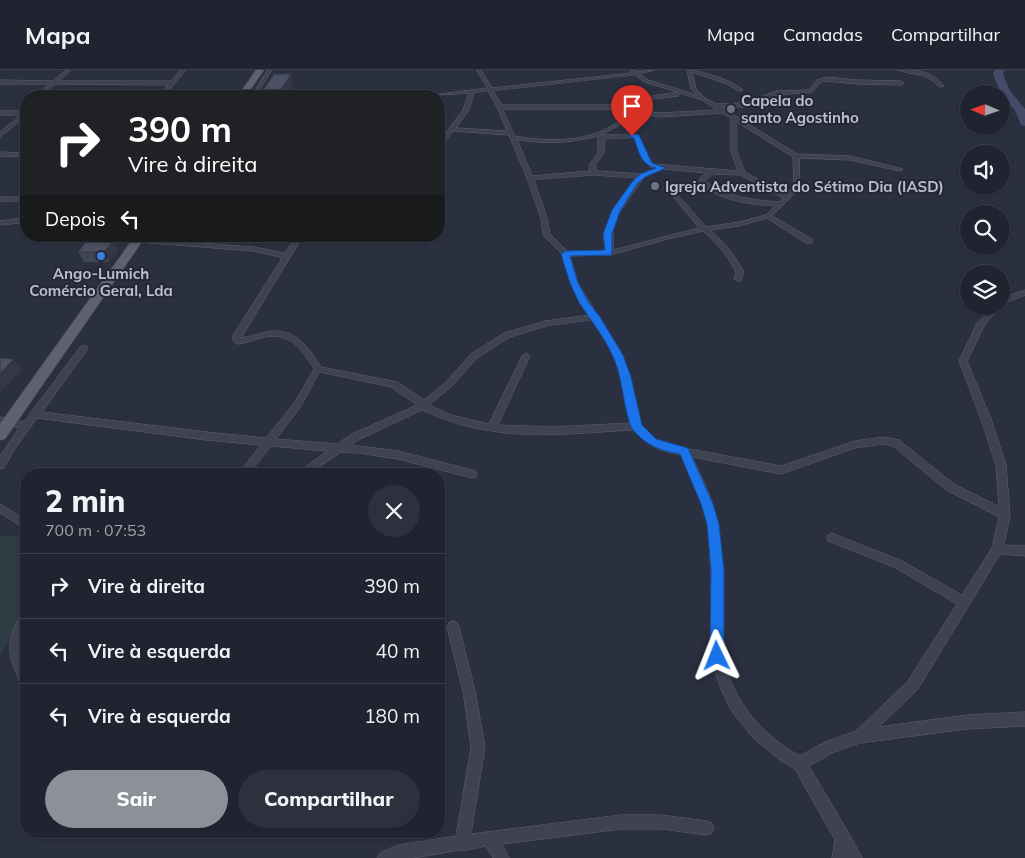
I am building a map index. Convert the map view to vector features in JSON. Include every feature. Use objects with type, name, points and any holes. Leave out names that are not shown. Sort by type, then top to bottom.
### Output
[{"type":"main road","points":[[246,90],[260,70]]},
{"type":"main road","points":[[0,435],[5,421],[136,242]]},
{"type":"street","points":[[44,90],[69,70]]},
{"type":"street","points":[[53,90],[77,70]]},
{"type":"street","points":[[166,90],[184,70]]},
{"type":"street","points":[[257,90],[270,70]]},
{"type":"street","points":[[479,70],[488,89],[500,107],[530,178],[544,218],[547,235],[566,254],[574,283],[585,304],[618,355],[626,377],[636,426],[652,442],[666,448],[781,470],[870,440],[887,440],[896,443],[950,487],[1005,515]]},
{"type":"street","points":[[445,94],[652,70]]},
{"type":"street","points":[[690,70],[704,76],[722,80],[740,90]]},
{"type":"street","points":[[690,70],[694,89],[704,99],[796,156],[850,158],[900,169]]},
{"type":"street","points":[[900,70],[934,76],[941,86]]},
{"type":"street","points":[[633,72],[646,81],[704,99]]},
{"type":"street","points":[[715,106],[746,105],[776,93],[810,91],[818,81],[826,79],[901,83]]},
{"type":"street","points":[[0,82],[172,84]]},
{"type":"street","points":[[445,138],[466,110],[472,91]]},
{"type":"street","points":[[588,137],[614,127],[623,121],[640,104],[642,99],[646,97],[684,94]]},
{"type":"street","points":[[500,107],[612,106],[659,115],[722,111]]},
{"type":"street","points":[[0,113],[20,115]]},
{"type":"street","points":[[0,118],[20,116]]},
{"type":"street","points":[[0,134],[20,117]]},
{"type":"street","points":[[0,126],[10,118]]},
{"type":"street","points":[[734,118],[734,152],[742,173]]},
{"type":"street","points":[[452,129],[511,135],[529,141],[636,136],[649,164],[662,168],[742,173],[786,197]]},
{"type":"street","points":[[594,173],[592,166],[601,153],[602,137]]},
{"type":"street","points":[[0,154],[20,155]]},
{"type":"street","points":[[566,254],[610,253],[704,229],[739,224],[768,216],[793,192],[797,185],[796,156]]},
{"type":"street","points":[[530,178],[594,173],[642,176],[662,168]]},
{"type":"street","points":[[713,172],[702,179],[702,182],[715,191],[740,201],[779,204]]},
{"type":"street","points":[[612,174],[631,189]]},
{"type":"street","points":[[610,253],[608,234],[611,221],[616,210],[642,176]]},
{"type":"street","points":[[672,193],[731,256],[740,272],[738,279]]},
{"type":"street","points":[[0,199],[20,199]]},
{"type":"street","points":[[768,216],[809,242]]},
{"type":"street","points":[[0,223],[20,219]]},
{"type":"street","points":[[180,242],[262,250],[281,254],[284,260]]},
{"type":"street","points":[[296,242],[236,336],[238,341],[282,332],[293,338],[306,351],[318,369],[394,384],[420,401],[422,406],[440,416],[492,428],[541,432],[636,426]]},
{"type":"street","points":[[1010,298],[1025,292]]},
{"type":"street","points":[[860,736],[913,685],[997,549],[1005,515],[1001,466],[986,419],[963,361],[981,323],[989,315]]},
{"type":"street","points":[[311,468],[322,461],[336,448],[355,437],[422,406],[449,384],[474,356],[507,335],[545,324],[595,317]]},
{"type":"street","points":[[0,465],[34,414],[84,348]]},
{"type":"street","points":[[492,428],[526,356]]},
{"type":"street","points":[[249,468],[298,404],[318,369]]},
{"type":"street","points":[[34,414],[206,436],[358,449],[444,466],[472,474]]},
{"type":"street","points":[[5,421],[26,426]]},
{"type":"street","points":[[684,451],[707,504],[713,524],[717,570],[717,656],[725,681],[736,706],[757,734],[783,756],[800,764],[854,858]]},
{"type":"street","points":[[0,508],[20,521]]},
{"type":"street","points":[[832,538],[898,564],[964,602]]},
{"type":"street","points":[[997,549],[1025,551]]},
{"type":"street","points":[[453,627],[469,691],[478,747],[462,844]]},
{"type":"street","points":[[20,628],[16,635],[14,648],[20,664]]},
{"type":"street","points":[[800,764],[830,747],[860,736],[967,722],[1025,719]]},
{"type":"street","points":[[394,856],[490,838],[621,822],[661,822],[707,828]]},
{"type":"street","points":[[840,858],[843,836]]},
{"type":"street","points":[[490,838],[501,858]]},
{"type":"shaded area","points":[[0,536],[20,537],[20,621],[0,656]]},
{"type":"building","points":[[274,74],[291,74],[281,90],[263,90]]},
{"type":"building","points":[[86,242],[112,242],[104,252],[78,252]]},
{"type":"building","points":[[0,358],[14,359],[0,374]]},
{"type":"waterway","points":[[1000,70],[998,74],[1005,92],[1021,111],[1025,123]]},
{"type":"place","name":"Capela do santo Agostinho","points":[[731,109]]},
{"type":"place","name":"Igreja Adventista do Sétimo Dia (IASD)","points":[[655,186]]},
{"type":"place","name":"Ango-Lumich Comércio Geral, Lda","points":[[101,256]]},
{"type":"route","points":[[632,136],[637,137],[649,164],[662,168],[642,176],[634,183],[623,203],[616,210],[608,234],[610,253],[566,254],[574,283],[585,304],[618,355],[626,377],[636,426],[652,442],[666,448],[684,451],[707,504],[713,524],[717,570],[717,656]]}]
